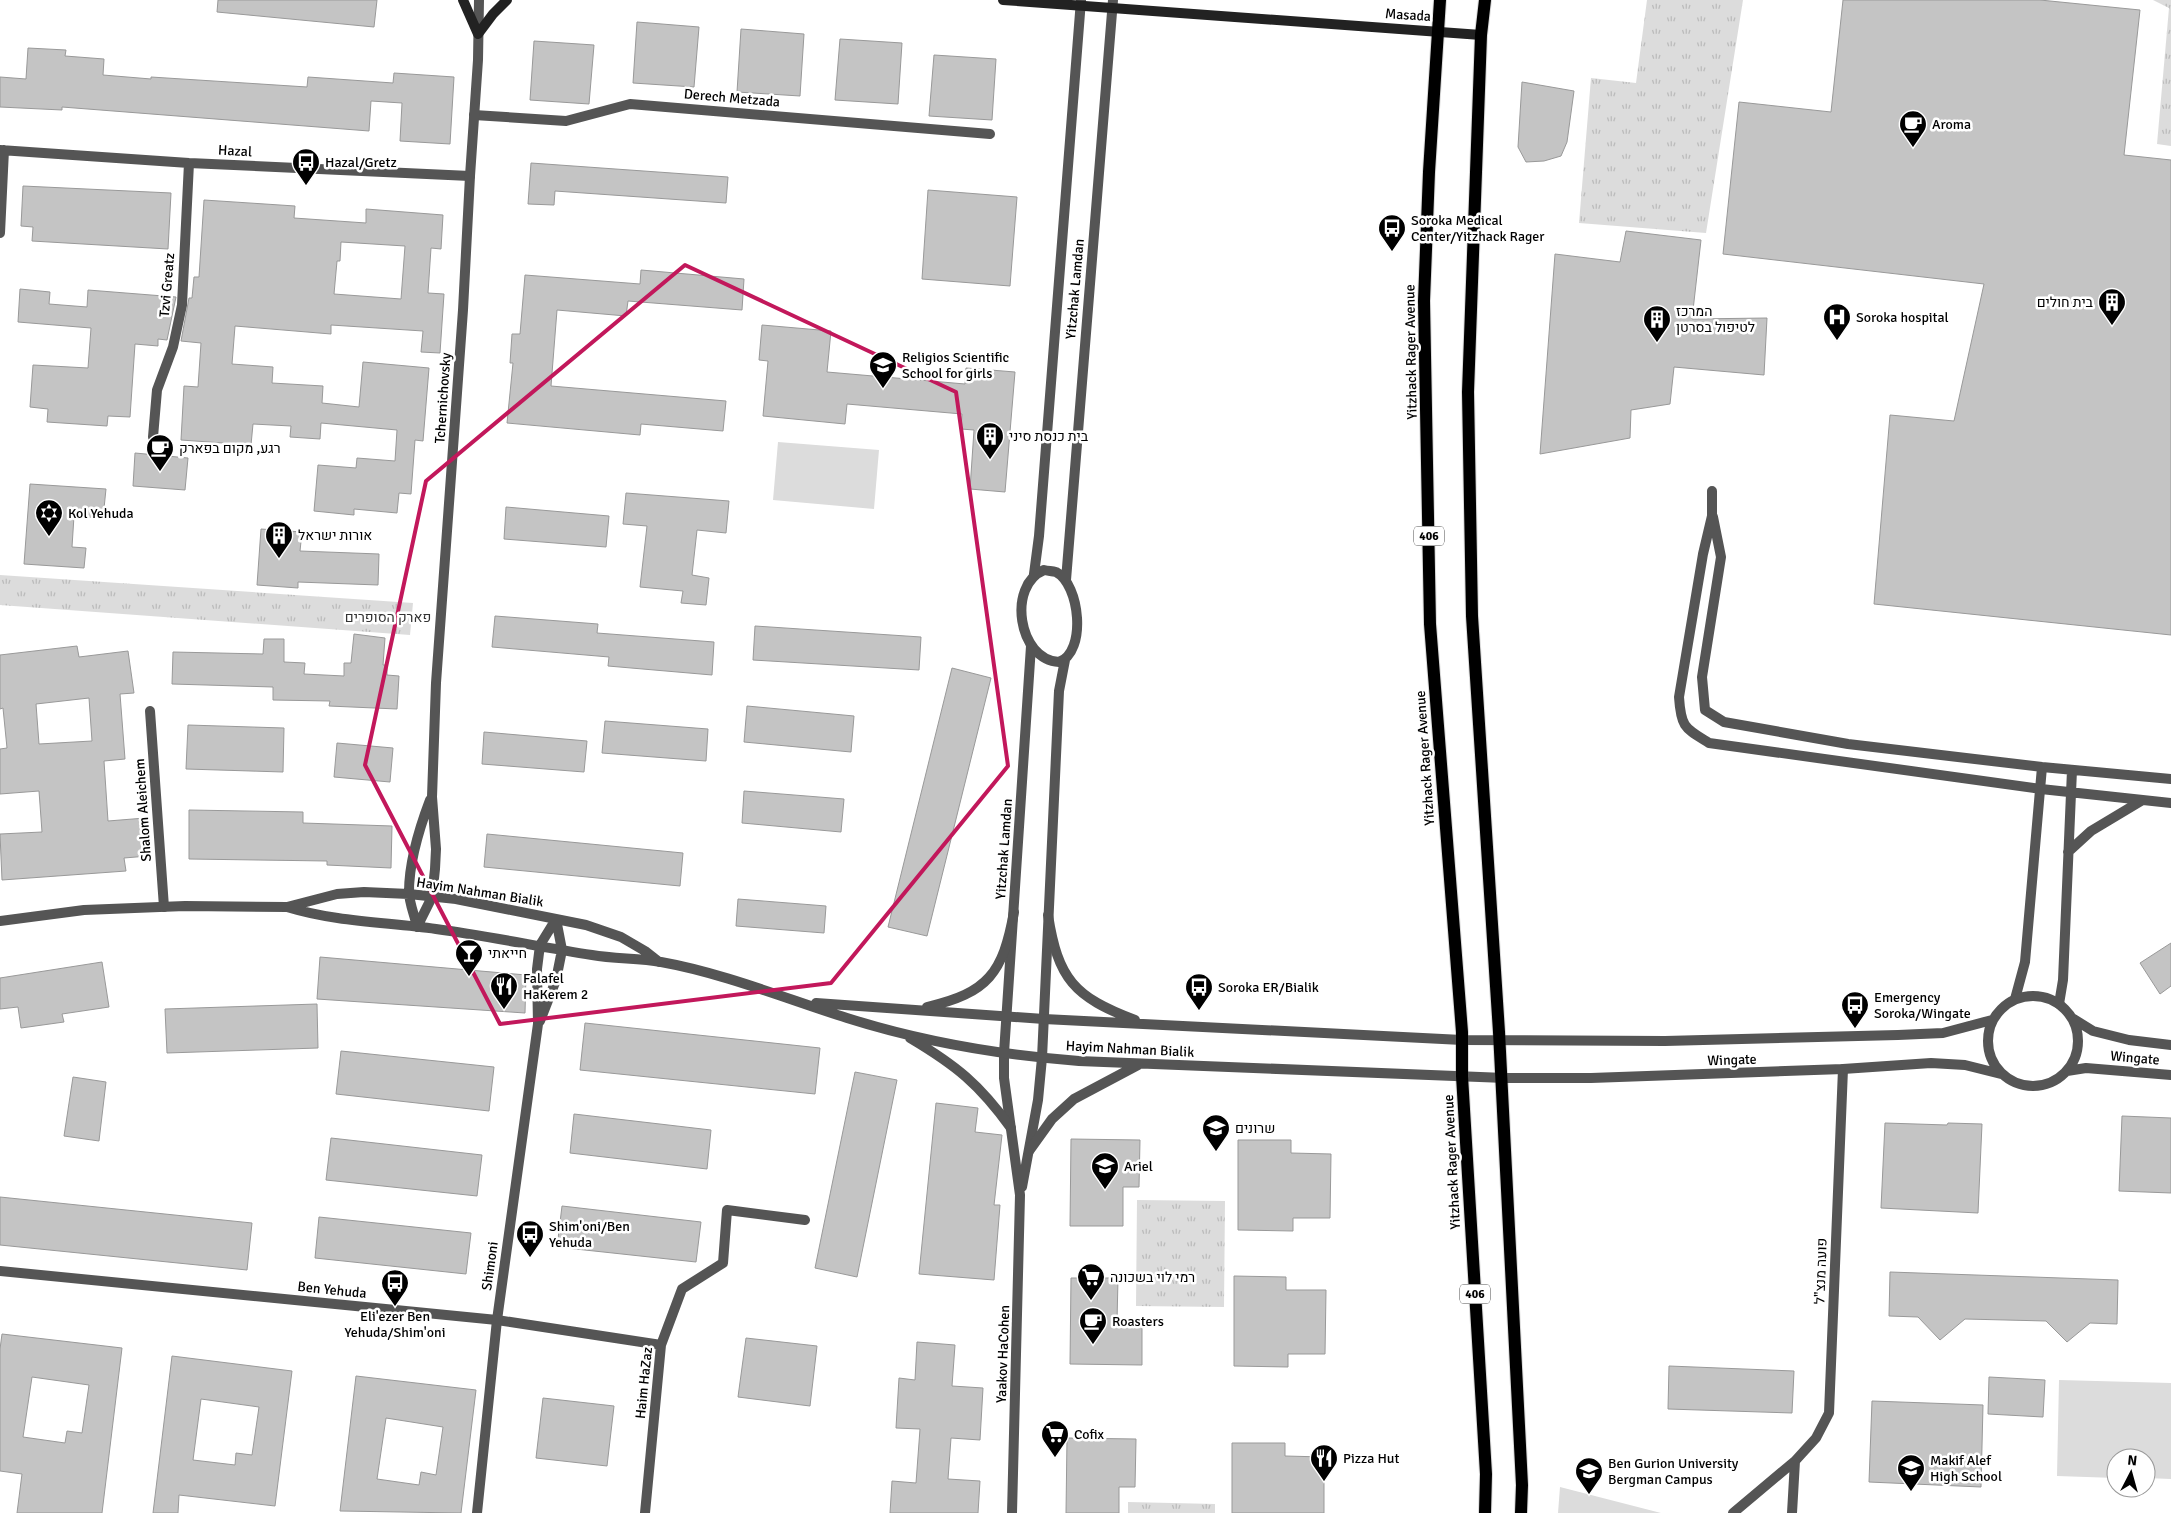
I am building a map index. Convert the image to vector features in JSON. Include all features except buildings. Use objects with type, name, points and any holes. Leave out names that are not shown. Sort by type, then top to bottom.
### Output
[{"type":"main road","points":[[463,0],[478,34],[493,14],[507,0]]},
{"type":"main road","name":"Masada","points":[[1003,0],[1112,4],[1481,35]]},
{"type":"main road","name":"Yitzhack Rager Avenue","points":[[1440,0],[1429,172],[1424,301],[1430,624],[1462,1040],[1462,1076],[1486,1474],[1485,1513]]},
{"type":"main road","points":[[1485,0],[1481,35],[1468,392],[1472,616],[1499,1038],[1522,1513]]},
{"type":"street","name":"Tchernichovsky","points":[[417,927],[432,897],[436,849],[432,797],[436,683],[463,310],[479,0]]},
{"type":"street","name":"Yitzchak Lamdan","points":[[1034,574],[1039,536],[1081,2]]},
{"type":"street","name":"Yitzchak Lamdan","points":[[1066,580],[1112,4]]},
{"type":"street","name":"Derech Metzada","points":[[474,115],[566,121],[630,104],[990,134]]},
{"type":"street","points":[[0,234],[2,150]]},
{"type":"street","name":"Hazal","points":[[2,150],[189,163],[470,176]]},
{"type":"street","name":"Tzvi Greatz","points":[[153,437],[157,390],[173,347],[182,305],[189,163]]},
{"type":"street","points":[[1712,491],[1712,516],[1721,557],[1702,677],[1705,710],[1724,722],[1848,744],[2042,767],[2171,779]]},
{"type":"street","points":[[1712,516],[1703,554],[1679,698],[1680,712],[1687,730],[1709,743],[2071,793],[2171,803]]},
{"type":"street","points":[[1042,1058],[1059,691],[1065,660],[1074,647],[1077,625],[1073,596],[1066,580],[1054,571],[1044,570],[1034,574],[1028,583],[1022,604],[1026,633],[1031,646],[1041,657],[1052,662],[1065,660]]},
{"type":"street","name":"Yitzchak Lamdan","points":[[1004,1054],[1031,646]]},
{"type":"street","name":"Shalom Aleichem","points":[[150,710],[164,907]]},
{"type":"street","points":[[2015,999],[2025,962],[2042,767]]},
{"type":"street","points":[[2059,1004],[2063,980],[2072,770]]},
{"type":"street","name":"Tchernichovsky","points":[[417,927],[409,894],[416,844],[432,797]]},
{"type":"street","points":[[2068,852],[2091,831],[2141,801]]},
{"type":"street","name":"Hayim Nahman Bialik","points":[[287,907],[337,894],[364,892],[432,897],[586,925],[622,937],[645,950],[659,962]]},
{"type":"street","name":"Hayim Nahman Bialik","points":[[0,920],[84,910],[164,907],[287,907],[335,919],[417,927],[540,945],[615,959],[659,962],[804,1002],[848,1018],[972,1049],[1004,1054],[1140,1064],[1462,1076]]},
{"type":"street","points":[[916,1010],[949,1002],[970,994],[994,973],[1009,941],[1014,912]]},
{"type":"street","points":[[1048,914],[1053,947],[1064,974],[1075,986],[1100,1005],[1146,1024]]},
{"type":"street","name":"Shimoni","points":[[477,1513],[497,1320],[538,1024],[537,969],[540,945],[556,919]]},
{"type":"street","name":"Shimoni","points":[[538,1024],[556,980],[562,950],[556,919]]},
{"type":"street","points":[[2030,996],[2045,997],[2059,1004],[2072,1018],[2078,1040],[2073,1062],[2067,1071],[2051,1082],[2041,1086],[2026,1086],[2013,1082],[2001,1074],[1992,1062],[1988,1048],[1988,1034],[1992,1020],[1998,1012],[2015,999],[2030,996]]},
{"type":"street","name":"Hayim Nahman Bialik","points":[[804,1002],[1146,1024],[1462,1040]]},
{"type":"street","name":"Wingate","points":[[2072,1018],[2093,1031],[2129,1040],[2171,1045]]},
{"type":"street","name":"Wingate","points":[[1462,1040],[1499,1038],[1665,1041],[1898,1035],[1943,1033],[1992,1020]]},
{"type":"street","points":[[901,1032],[943,1058],[970,1078],[990,1100],[1011,1128]]},
{"type":"street","name":"Yaakov HaCohen","points":[[1004,1054],[1004,1078],[1020,1195],[1012,1513]]},
{"type":"street","name":"Yaakov HaCohen","points":[[1020,1195],[1038,1100],[1042,1058]]},
{"type":"street","points":[[1029,1151],[1052,1119],[1074,1099],[1140,1064]]},
{"type":"street","name":"Wingate","points":[[1462,1076],[1592,1078],[1843,1070],[1931,1064],[1965,1065],[2001,1074]]},
{"type":"street","name":"Wingate","points":[[2067,1071],[2086,1068],[2171,1075]]},
{"type":"street","name":"פועה מנצ\"ל","points":[[1733,1513],[1795,1461],[1816,1438],[1830,1413],[1843,1070]]},
{"type":"street","name":"Haim HaZaz","points":[[645,1513],[661,1345],[682,1289],[723,1263],[727,1210],[805,1220]]},
{"type":"street","name":"Ben Yehuda","points":[[0,1271],[497,1320],[661,1345]]},
{"type":"street","points":[[1792,1513],[1795,1461]]},
{"type":"highlighted area","points":[[685,265],[956,392],[1008,766],[831,983],[500,1024],[365,765],[426,481]]},
{"type":"green space","points":[[1647,0],[1743,0],[1706,233],[1579,223],[1591,78],[1636,83]]},
{"type":"green space","points":[[2153,0],[2171,0],[2171,146],[2157,144],[2169,8]]},
{"type":"green space","points":[[778,442],[879,450],[874,509],[773,500]]},
{"type":"green space","name":"פארק הסופרים","points":[[0,575],[413,603],[410,635],[0,605]]},
{"type":"green space","points":[[1137,1200],[1225,1201],[1224,1307],[1136,1306]]},
{"type":"green space","points":[[2059,1380],[2171,1383],[2171,1479],[2156,1478],[2156,1448],[2106,1448],[2106,1478],[2057,1476]]},
{"type":"green space","points":[[1560,1487],[1661,1513],[1558,1513]]},
{"type":"green space","points":[[1128,1502],[1215,1504],[1215,1513],[1128,1513]]},
{"type":"place","name":"Aroma","points":[[1913,148]]},
{"type":"place","name":"Hazal/Gretz","points":[[306,186]]},
{"type":"place","name":"Soroka Medical Center/Yitzhack Rager","points":[[1392,252]]},
{"type":"place","name":"בית חולים","points":[[2112,326]]},
{"type":"place","name":"Soroka hospital","points":[[1837,341]]},
{"type":"place","name":"המרכז לטיפול בסרטן","points":[[1657,343]]},
{"type":"place","name":"Religios Scientific School for girls","points":[[883,389]]},
{"type":"place","name":"בית כנסת סיני","points":[[990,460]]},
{"type":"place","name":"רגע, מקום בפארק","points":[[160,472]]},
{"type":"place","name":"Kol Yehuda","points":[[49,537]]},
{"type":"place","name":"אורות ישראל","points":[[279,559]]},
{"type":"place","name":"חייאתי","points":[[469,977]]},
{"type":"place","name":"Falafel HaKerem 2","points":[[504,1010]]},
{"type":"place","name":"Soroka ER/Bialik","points":[[1199,1011]]},
{"type":"place","name":"Emergency Soroka/Wingate","points":[[1855,1029]]},
{"type":"place","name":"שרונים","points":[[1216,1152]]},
{"type":"place","name":"Ariel","points":[[1105,1190]]},
{"type":"place","name":"Shim'oni/Ben Yehuda","points":[[530,1258]]},
{"type":"place","name":"רמי לוי בשכונה","points":[[1091,1301]]},
{"type":"place","name":"Eli'ezer Ben Yehuda/Shim'oni","points":[[395,1307]]},
{"type":"place","name":"Roasters","points":[[1093,1345]]},
{"type":"place","name":"Cofix","points":[[1055,1458]]},
{"type":"place","name":"Pizza Hut","points":[[1324,1482]]},
{"type":"place","name":"Makif Alef High School","points":[[1911,1492]]},
{"type":"place","name":"Ben Gurion University Bergman Campus","points":[[1589,1495]]}]
